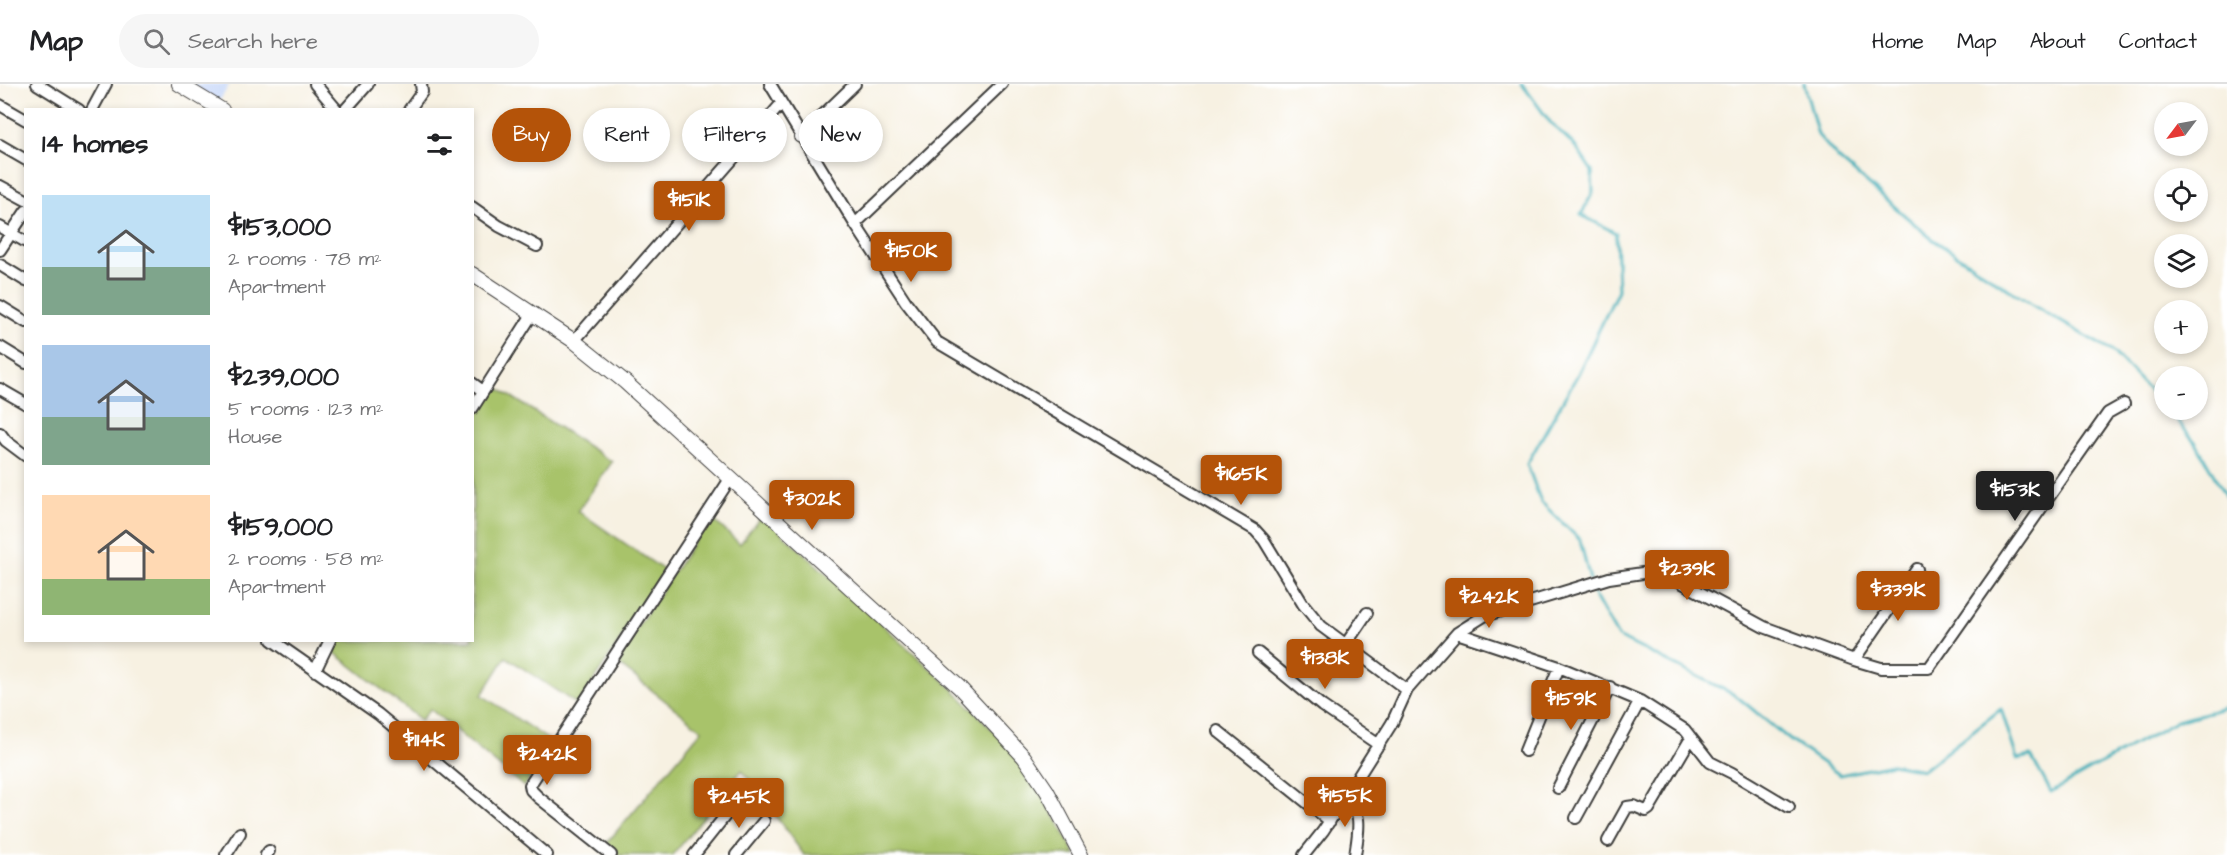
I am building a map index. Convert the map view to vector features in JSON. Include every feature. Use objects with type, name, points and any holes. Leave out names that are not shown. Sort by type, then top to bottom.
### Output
[{"type":"street","points":[[37,84],[76,108]]},
{"type":"street","points":[[93,108],[106,84]]},
{"type":"street","points":[[178,84],[219,108]]},
{"type":"street","points":[[315,84],[335,108]]},
{"type":"street","points":[[347,108],[368,84]]},
{"type":"street","points":[[410,108],[422,92],[421,84]]},
{"type":"street","points":[[770,84],[799,134]]},
{"type":"street","points":[[830,108],[855,84]]},
{"type":"street","points":[[855,224],[1002,84]]},
{"type":"street","points":[[574,341],[781,104]]},
{"type":"street","points":[[0,105],[24,119]]},
{"type":"street","points":[[0,145],[24,159]]},
{"type":"street","points":[[816,162],[911,310],[936,342],[1255,530],[1264,540],[1312,617],[1407,690]]},
{"type":"street","points":[[0,186],[24,199]]},
{"type":"street","points":[[474,208],[499,226],[537,246]]},
{"type":"street","points":[[0,250],[24,214]]},
{"type":"street","points":[[0,227],[24,241]]},
{"type":"street","points":[[0,266],[24,280]]},
{"type":"street","points":[[474,274],[574,341],[625,382],[959,687],[1009,739],[1036,773],[1081,855]]},
{"type":"street","points":[[0,306],[24,321]]},
{"type":"street","points":[[474,406],[534,313]]},
{"type":"street","points":[[0,347],[24,362]]},
{"type":"street","points":[[474,384],[483,391]]},
{"type":"street","points":[[0,388],[24,404]]},
{"type":"street","points":[[1304,855],[1347,796],[1400,708],[1407,690],[1457,633],[1484,616],[1609,578],[1656,571],[1664,573],[1764,627],[1854,660],[1881,668],[1929,668],[2108,413],[2124,404]]},
{"type":"street","points":[[0,433],[6,441],[24,454]]},
{"type":"street","points":[[611,855],[538,797],[531,790],[530,784],[730,479]]},
{"type":"street","points":[[1854,660],[1917,569]]},
{"type":"street","points":[[1346,644],[1368,613]]},
{"type":"street","points":[[1457,633],[1559,667],[1640,701],[1685,730],[1710,762],[1789,807]]},
{"type":"street","points":[[275,642],[378,714],[548,855]]},
{"type":"street","points":[[315,671],[329,642]]},
{"type":"street","points":[[1258,653],[1322,706],[1378,745]]},
{"type":"street","points":[[1525,751],[1559,667]]},
{"type":"street","points":[[1558,788],[1610,687]]},
{"type":"street","points":[[1576,818],[1640,701]]},
{"type":"street","points":[[1218,731],[1330,821]]},
{"type":"street","points":[[1608,841],[1627,807],[1634,806],[1646,811],[1649,809],[1691,738]]},
{"type":"street","points":[[1347,796],[1357,809],[1360,824],[1355,855]]},
{"type":"street","points":[[694,855],[737,801]]},
{"type":"street","points":[[736,855],[764,821]]},
{"type":"street","points":[[226,855],[240,833]]},
{"type":"shaded area","points":[[182,84],[230,84],[217,105]]},
{"type":"green space","points":[[495,386],[612,462],[578,511],[665,571],[578,705],[506,657],[482,695],[553,743],[524,787],[430,709],[421,720],[331,650],[336,642],[474,642],[474,420]]},
{"type":"green space","points":[[762,515],[955,691],[1027,766],[1076,855],[804,855],[742,770],[673,855],[619,855],[606,844],[702,730],[615,661],[710,517],[740,544]]},
{"type":"waterway","points":[[1522,84],[1550,122],[1575,146],[1592,171],[1593,192],[1581,215],[1616,233],[1618,290],[1578,374],[1527,464],[1541,502],[1580,540],[1590,580]]},
{"type":"waterway","points":[[1804,84],[1818,135],[1838,158],[1932,239],[2034,306],[2113,352],[2154,395]]},
{"type":"waterway","points":[[2176,420],[2196,443],[2227,499]]},
{"type":"waterway","points":[[1592,587],[1593,593],[1618,637],[1735,695],[1790,740],[1840,775],[1892,764],[1923,770],[2001,709],[2017,759],[2031,756],[2051,792],[2177,721],[2227,707]]}]
